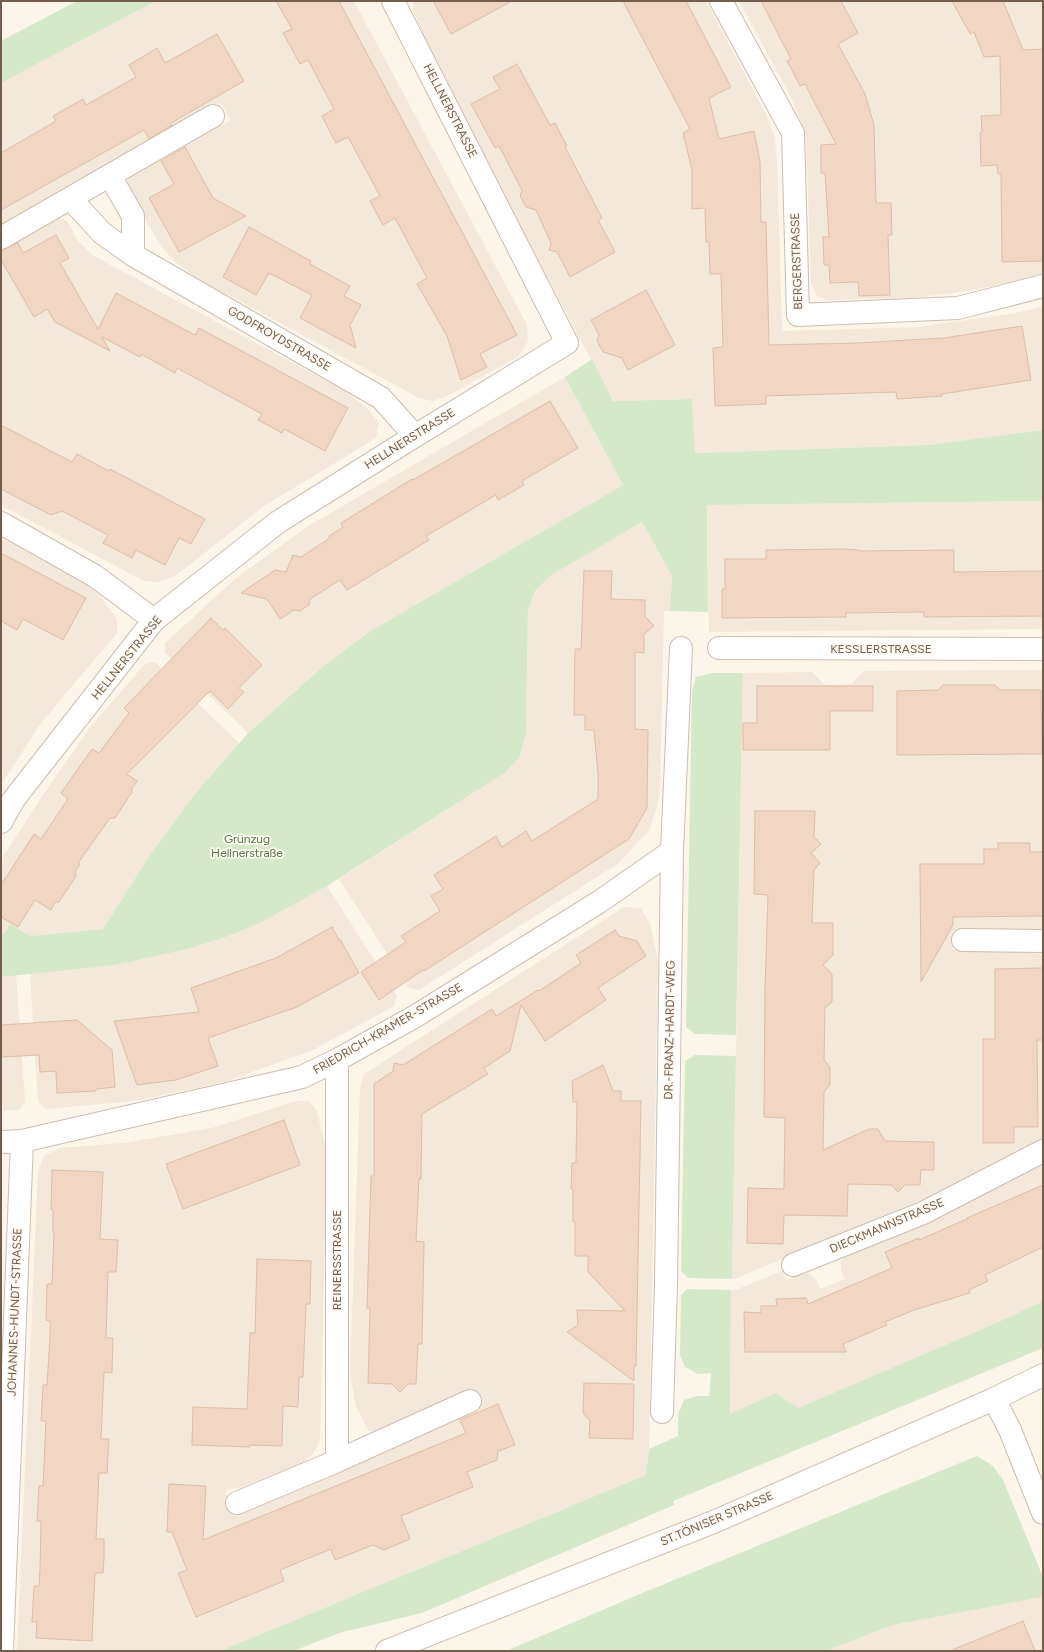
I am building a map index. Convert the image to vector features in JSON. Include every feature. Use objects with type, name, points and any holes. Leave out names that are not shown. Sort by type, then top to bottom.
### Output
[{"type":"street","name":"HELLNERSTRASSE","points":[[1,822],[14,800],[154,620],[278,522],[567,343],[394,1]]},
{"type":"street","name":"BERGERSTRASSE","points":[[721,1],[793,133],[798,315],[958,308],[1043,286]]},
{"type":"street","points":[[1,238],[213,116]]},
{"type":"street","points":[[110,176],[133,216],[133,255]]},
{"type":"street","name":"GODFROYDSTRASSE","points":[[70,198],[102,233],[133,255],[381,398],[415,436]]},
{"type":"street","points":[[1,523],[95,576],[154,620]]},
{"type":"street","name":"DR.-FRANZ-HARDT-WEG","points":[[662,1412],[666,1276],[672,851],[681,648]]},
{"type":"street","name":"KESSLERSTRASSE","points":[[719,648],[1043,648]]},
{"type":"street","name":"FRIEDRICH-KRAMER-STRASSE","points":[[1,1142],[22,1141],[302,1077],[337,1060],[414,1017],[599,902],[672,851]]},
{"type":"street","points":[[963,940],[1043,941]]},
{"type":"street","name":"REINERSSTRASSE","points":[[337,1060],[337,1461]]},
{"type":"street","name":"JOHANNES-HUNDT-STRASSE","points":[[2,1651],[22,1141]]},
{"type":"street","name":"DIECKMANNSTRASSE","points":[[793,1265],[923,1213],[1043,1151]]},
{"type":"street","name":"ST.TÖNISER STRASSE","points":[[387,1651],[716,1521],[1043,1375]]},
{"type":"street","points":[[994,1398],[1010,1430],[1043,1512]]},
{"type":"street","points":[[237,1503],[337,1461],[470,1400]]},
{"type":"shaded area","points":[[156,1],[354,1],[527,325],[528,341],[518,357],[445,397],[432,401],[419,398],[197,278],[178,264],[162,248],[126,186],[129,178],[231,120],[221,103],[1,226],[1,83]]},
{"type":"shaded area","points":[[413,1],[706,1],[766,114],[774,135],[777,158],[782,331],[918,327],[1016,313],[1043,306],[1043,430],[928,445],[694,453],[692,399],[613,401],[433,62],[413,9]]},
{"type":"shaded area","points":[[739,1],[1043,1],[1043,277],[960,292],[913,298],[826,300],[816,295],[811,282],[806,136],[792,99]]},
{"type":"shaded area","points":[[57,218],[67,221],[78,241],[94,256],[343,390],[366,407],[379,422],[376,438],[264,506],[175,576],[160,582],[144,581],[1,505],[1,249]]},
{"type":"shaded area","points":[[565,377],[623,485],[372,630],[326,664],[248,733],[165,653],[165,643],[235,579],[308,526]]},
{"type":"shaded area","points":[[1043,501],[1043,629],[709,632],[707,505]]},
{"type":"shaded area","points":[[642,522],[672,576],[670,611],[664,611],[660,786],[658,804],[649,830],[619,863],[419,990],[409,988],[339,879],[506,772],[520,756],[526,734],[528,611],[535,591],[550,575]]},
{"type":"shaded area","points":[[1,538],[74,576],[98,593],[117,619],[117,633],[41,723],[1,785]]},
{"type":"shaded area","points":[[155,662],[239,743],[193,796],[148,858],[103,929],[30,936],[10,924],[4,935],[1,933],[1,860],[45,792],[91,726],[145,664]]},
{"type":"shaded area","points":[[1043,670],[1043,930],[953,931],[953,950],[1043,950],[1043,1140],[995,1166],[935,1194],[732,1279],[743,673],[812,672],[825,685],[851,684],[864,671]]},
{"type":"shaded area","points":[[327,886],[397,996],[394,1006],[313,1050],[224,1082],[134,1101],[46,1109],[38,1102],[30,973],[115,965],[188,949],[226,937],[260,923]]},
{"type":"shaded area","points":[[624,907],[641,908],[651,926],[658,962],[649,1449],[646,1475],[220,1651],[17,1651],[38,1171],[44,1156],[59,1148],[124,1143],[212,1128],[296,1101],[308,1101],[316,1109],[327,1151],[320,1440],[314,1452],[303,1463],[239,1488],[227,1489],[225,1505],[230,1514],[447,1425],[440,1406],[381,1431],[369,1431],[356,1407],[350,1373],[360,1089],[364,1074]]},
{"type":"shaded area","points":[[16,975],[25,1102],[19,1110],[1,1111],[1,977]]},
{"type":"shaded area","points":[[1043,1163],[1043,1301],[992,1325],[798,1408],[730,1414],[731,1290],[738,1289],[782,1271],[786,1280],[799,1274],[809,1273],[817,1281],[820,1289],[845,1279],[841,1271],[841,1260],[848,1253],[975,1199]]},
{"type":"shaded area","points":[[1043,1597],[1043,1651],[825,1651],[893,1625]]},
{"type":"green space","points":[[77,1],[156,1],[1,83],[1,41]]},
{"type":"green space","name":"Grünzug Hellnerstraße","points":[[592,359],[613,401],[692,399],[695,453],[928,445],[1043,430],[1043,501],[707,505],[708,612],[670,611],[672,576],[642,522],[551,575],[535,591],[528,611],[526,734],[520,756],[506,772],[327,886],[260,923],[226,937],[188,949],[115,965],[1,977],[1,933],[4,935],[10,924],[30,936],[103,929],[148,858],[193,796],[248,733],[326,664],[372,630],[623,485],[565,377]]},
{"type":"green space","points":[[713,673],[743,673],[736,1035],[695,1034],[686,1027],[692,691],[696,677]]},
{"type":"green space","points":[[695,1055],[736,1056],[732,1279],[688,1278],[681,1271],[685,1061]]},
{"type":"green space","points":[[687,1289],[731,1290],[730,1414],[776,1393],[798,1408],[992,1325],[1043,1301],[1043,1348],[673,1501],[674,1505],[422,1613],[339,1633],[294,1651],[220,1651],[646,1475],[649,1449],[678,1436],[678,1414],[684,1400],[697,1396],[709,1396],[711,1373],[698,1374],[685,1367],[680,1355],[681,1295]]},
{"type":"green space","points":[[977,1456],[993,1466],[1003,1480],[1043,1577],[1043,1597],[893,1625],[825,1651],[506,1651],[640,1594]]},
{"type":"building","points":[[276,1],[339,1],[517,335],[480,354],[487,367],[461,380],[447,336],[417,284],[427,278],[395,218],[383,225],[370,201],[380,196],[348,137],[336,143],[330,132],[322,116],[334,109],[308,60],[300,64],[283,33],[292,29]]},
{"type":"building","points":[[433,1],[512,1],[451,34]]},
{"type":"building","points":[[623,1],[686,1],[731,87],[709,98],[719,139],[754,131],[760,162],[761,222],[766,222],[769,345],[857,343],[944,338],[1022,326],[1031,380],[942,394],[942,396],[897,399],[896,392],[766,396],[766,404],[715,406],[713,348],[723,347],[721,274],[710,274],[709,242],[706,242],[705,208],[692,209],[692,170],[683,133],[690,129]]},
{"type":"building","points":[[761,1],[841,1],[858,33],[838,44],[865,94],[874,125],[876,203],[891,203],[892,235],[888,235],[890,295],[859,296],[858,282],[830,283],[829,265],[824,265],[823,237],[829,237],[825,173],[821,173],[821,145],[836,144],[805,84],[800,86],[787,61],[791,59]]},
{"type":"building","points":[[952,1],[1003,1],[1023,50],[1043,49],[1043,261],[1002,262],[1001,174],[998,174],[997,165],[981,166],[980,133],[982,132],[981,116],[1001,115],[1000,56],[984,57],[974,32],[970,34]]},
{"type":"building","points":[[217,34],[244,81],[171,123],[172,125],[149,139],[144,130],[1,210],[1,153],[56,121],[53,116],[67,108],[83,99],[86,105],[136,77],[129,65],[157,48],[165,63]]},
{"type":"building","points":[[517,64],[550,125],[555,123],[567,146],[565,147],[602,218],[598,220],[615,252],[570,277],[557,252],[549,250],[551,243],[536,210],[526,207],[520,196],[522,190],[499,146],[495,148],[471,104],[500,89],[493,77]]},
{"type":"building","points":[[185,147],[213,198],[246,216],[179,252],[149,198],[174,184],[161,161]]},
{"type":"building","points":[[249,227],[311,261],[310,264],[350,286],[344,296],[361,305],[350,325],[356,348],[300,318],[312,295],[269,273],[256,295],[223,277]]},
{"type":"building","points":[[56,235],[69,258],[60,263],[98,329],[116,293],[195,335],[199,328],[348,408],[325,451],[284,429],[282,433],[258,420],[262,414],[177,368],[175,373],[141,354],[140,357],[102,337],[110,351],[55,322],[47,309],[34,317],[1,260],[1,250],[18,243],[23,253]]},
{"type":"building","points":[[646,290],[675,345],[628,370],[622,358],[603,352],[597,341],[599,335],[591,320]]},
{"type":"building","points":[[550,401],[578,448],[522,481],[524,485],[498,500],[496,495],[426,536],[429,540],[347,590],[340,580],[310,599],[309,605],[300,611],[294,610],[280,619],[267,599],[241,593],[275,570],[286,572],[293,555],[301,557],[330,538],[329,536],[343,527],[341,523],[412,479],[413,480]]},
{"type":"building","points":[[1,425],[72,462],[77,454],[109,471],[110,469],[205,519],[191,544],[179,538],[165,565],[136,550],[132,558],[103,543],[108,535],[62,511],[51,515],[1,489]]},
{"type":"building","points":[[843,549],[859,551],[954,550],[954,572],[1043,571],[1043,616],[924,617],[924,612],[846,613],[846,617],[722,618],[722,589],[725,589],[725,559],[766,559],[766,550]]},
{"type":"building","points":[[1,553],[86,598],[63,640],[23,619],[17,630],[1,621]]},
{"type":"building","points":[[584,571],[612,571],[611,599],[645,600],[645,616],[654,626],[644,634],[644,653],[635,652],[635,729],[648,730],[647,808],[629,839],[424,971],[423,970],[379,1000],[361,972],[406,942],[401,936],[440,911],[431,896],[443,889],[434,875],[496,836],[502,847],[526,831],[532,841],[598,799],[598,774],[594,730],[585,730],[585,715],[574,715],[575,649],[581,649]]},
{"type":"building","points":[[211,618],[223,630],[225,628],[262,665],[239,688],[244,692],[228,709],[210,691],[127,774],[137,781],[132,788],[132,792],[115,818],[110,818],[78,863],[80,864],[75,872],[76,876],[59,902],[55,902],[51,910],[35,900],[18,927],[1,917],[1,885],[34,834],[41,839],[68,799],[61,793],[92,749],[99,753],[129,713],[124,708]]},
{"type":"building","points":[[943,685],[995,685],[1000,690],[1041,690],[1042,754],[897,755],[897,691],[938,690]]},
{"type":"building","points":[[757,686],[873,686],[873,711],[830,711],[830,750],[743,750],[743,723],[757,723]]},
{"type":"building","points":[[755,811],[815,811],[814,837],[821,844],[811,853],[820,863],[814,870],[812,923],[833,923],[833,955],[823,965],[832,974],[832,1002],[825,1008],[824,1060],[830,1067],[830,1085],[824,1092],[823,1150],[869,1129],[878,1129],[885,1141],[934,1142],[934,1170],[921,1170],[920,1185],[905,1185],[898,1192],[891,1185],[848,1184],[847,1216],[784,1215],[783,1244],[747,1243],[748,1188],[784,1189],[785,1118],[764,1117],[765,987],[768,895],[754,894]]},
{"type":"building","points":[[998,843],[1030,843],[1030,852],[1043,852],[1043,916],[953,917],[953,925],[921,982],[920,864],[984,864],[984,849],[998,849]]},
{"type":"building","points":[[332,927],[359,973],[297,1007],[208,1038],[218,1066],[176,1080],[137,1085],[114,1021],[199,1012],[191,988],[276,958]]},
{"type":"building","points":[[615,930],[619,936],[637,941],[646,956],[598,988],[606,1000],[545,1041],[521,1005],[510,1051],[484,1068],[488,1074],[422,1114],[421,1179],[419,1179],[416,1241],[424,1242],[422,1344],[418,1344],[416,1384],[408,1384],[400,1392],[392,1384],[368,1383],[370,1309],[367,1308],[371,1176],[374,1176],[374,1084],[393,1071],[394,1063],[403,1065],[492,1009],[496,1016],[538,990],[539,991],[581,963],[576,955]]},
{"type":"building","points":[[1043,968],[1043,1040],[1037,1040],[1038,1127],[1014,1127],[1014,1143],[983,1143],[983,1039],[995,1039],[995,969]]},
{"type":"building","points":[[77,1020],[112,1050],[115,1087],[96,1089],[96,1091],[57,1093],[56,1071],[40,1072],[39,1055],[1,1057],[1,1025]]},
{"type":"building","points":[[603,1065],[613,1091],[621,1091],[621,1101],[641,1101],[636,1366],[634,1366],[634,1381],[567,1332],[578,1325],[577,1310],[625,1311],[588,1272],[588,1256],[575,1256],[575,1222],[573,1222],[573,1189],[571,1189],[572,1163],[576,1163],[577,1102],[573,1102],[572,1081]]},
{"type":"building","points":[[284,1120],[300,1165],[183,1209],[166,1164]]},
{"type":"building","points":[[52,1170],[103,1172],[100,1239],[118,1240],[116,1272],[108,1272],[106,1338],[113,1338],[112,1373],[104,1372],[101,1439],[109,1439],[107,1473],[99,1473],[96,1539],[104,1539],[104,1557],[103,1573],[95,1573],[92,1641],[36,1638],[37,1622],[32,1622],[34,1586],[39,1586],[40,1570],[41,1521],[37,1521],[39,1486],[43,1486],[46,1421],[41,1421],[43,1385],[47,1385],[50,1337],[50,1321],[46,1320],[47,1284],[52,1284],[54,1233],[53,1210],[51,1209]]},
{"type":"building","points":[[1043,1185],[1043,1247],[985,1275],[988,1281],[969,1290],[970,1293],[914,1310],[885,1322],[887,1325],[843,1344],[846,1352],[745,1352],[744,1312],[761,1313],[761,1306],[777,1306],[776,1299],[806,1298],[808,1304],[892,1268],[885,1252],[919,1238],[919,1240]]},
{"type":"building","points":[[257,1259],[311,1261],[310,1304],[306,1304],[303,1377],[299,1377],[298,1407],[283,1406],[282,1446],[250,1445],[250,1447],[192,1445],[193,1407],[247,1409],[250,1333],[255,1333]]},
{"type":"building","points":[[584,1383],[634,1384],[633,1439],[589,1438],[590,1421],[583,1413]]},
{"type":"building","points":[[498,1404],[515,1445],[498,1451],[497,1460],[467,1472],[473,1487],[401,1516],[410,1539],[384,1550],[373,1545],[335,1560],[331,1549],[280,1570],[284,1581],[196,1617],[178,1573],[187,1570],[172,1532],[167,1532],[169,1484],[206,1486],[203,1540],[466,1433],[460,1420]]},
{"type":"building","points":[[1023,1621],[1035,1651],[952,1651],[952,1650]]}]
